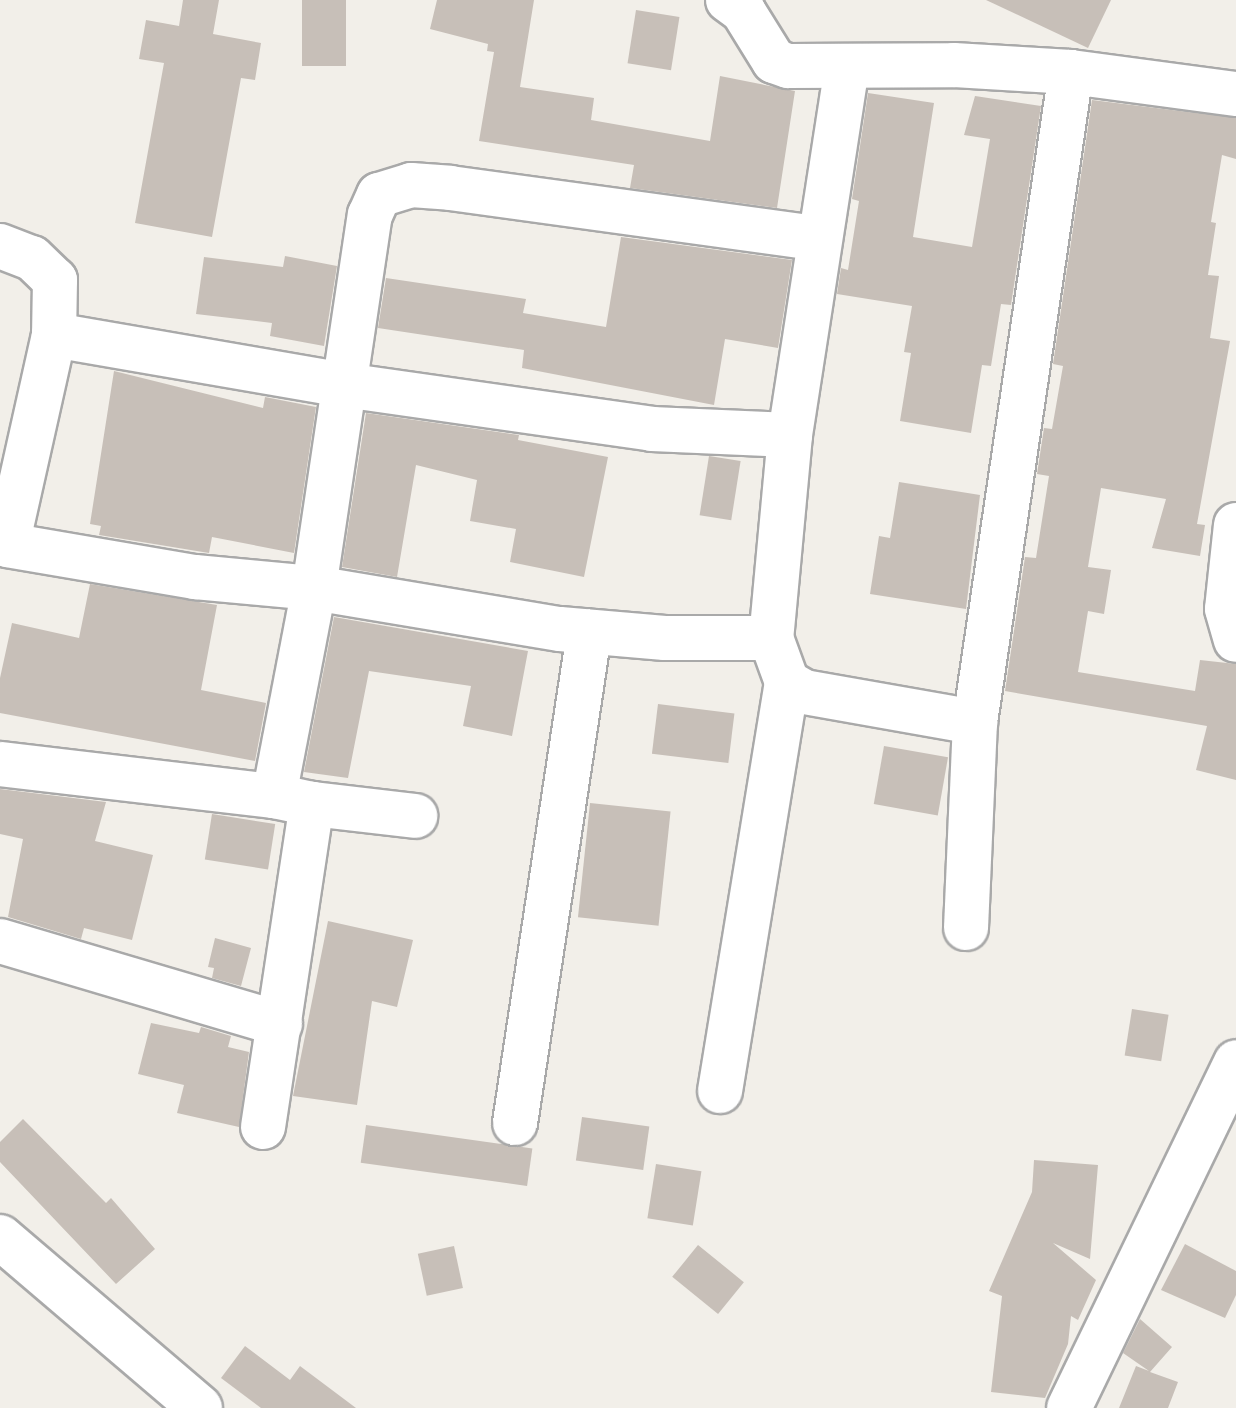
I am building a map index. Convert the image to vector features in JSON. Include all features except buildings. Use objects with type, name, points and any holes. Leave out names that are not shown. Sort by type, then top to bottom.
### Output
[{"type":"street","points":[[728,0],[743,11],[774,61],[788,66],[954,65],[1071,72],[1236,94]]},
{"type":"street","points":[[720,1091],[787,682],[771,638],[790,435],[847,67]]},
{"type":"street","points":[[966,928],[975,722],[1071,72]]},
{"type":"street","points":[[263,1127],[280,1024],[293,800],[314,588],[370,215],[379,195],[392,188],[450,188],[820,239]]},
{"type":"street","points":[[0,246],[32,258],[55,280],[54,335],[3,560],[314,588],[589,632],[771,638]]},
{"type":"street","points":[[54,335],[344,385],[652,429],[790,435]]},
{"type":"street","points":[[1236,525],[1227,609],[1236,640]]},
{"type":"street","points":[[515,1123],[589,632]]},
{"type":"street","points":[[787,682],[804,692],[975,722]]},
{"type":"street","points":[[0,764],[415,816]]},
{"type":"street","points":[[0,941],[280,1024]]},
{"type":"street","points":[[1082,1404],[1236,1062]]},
{"type":"street","points":[[0,1237],[200,1408]]}]
